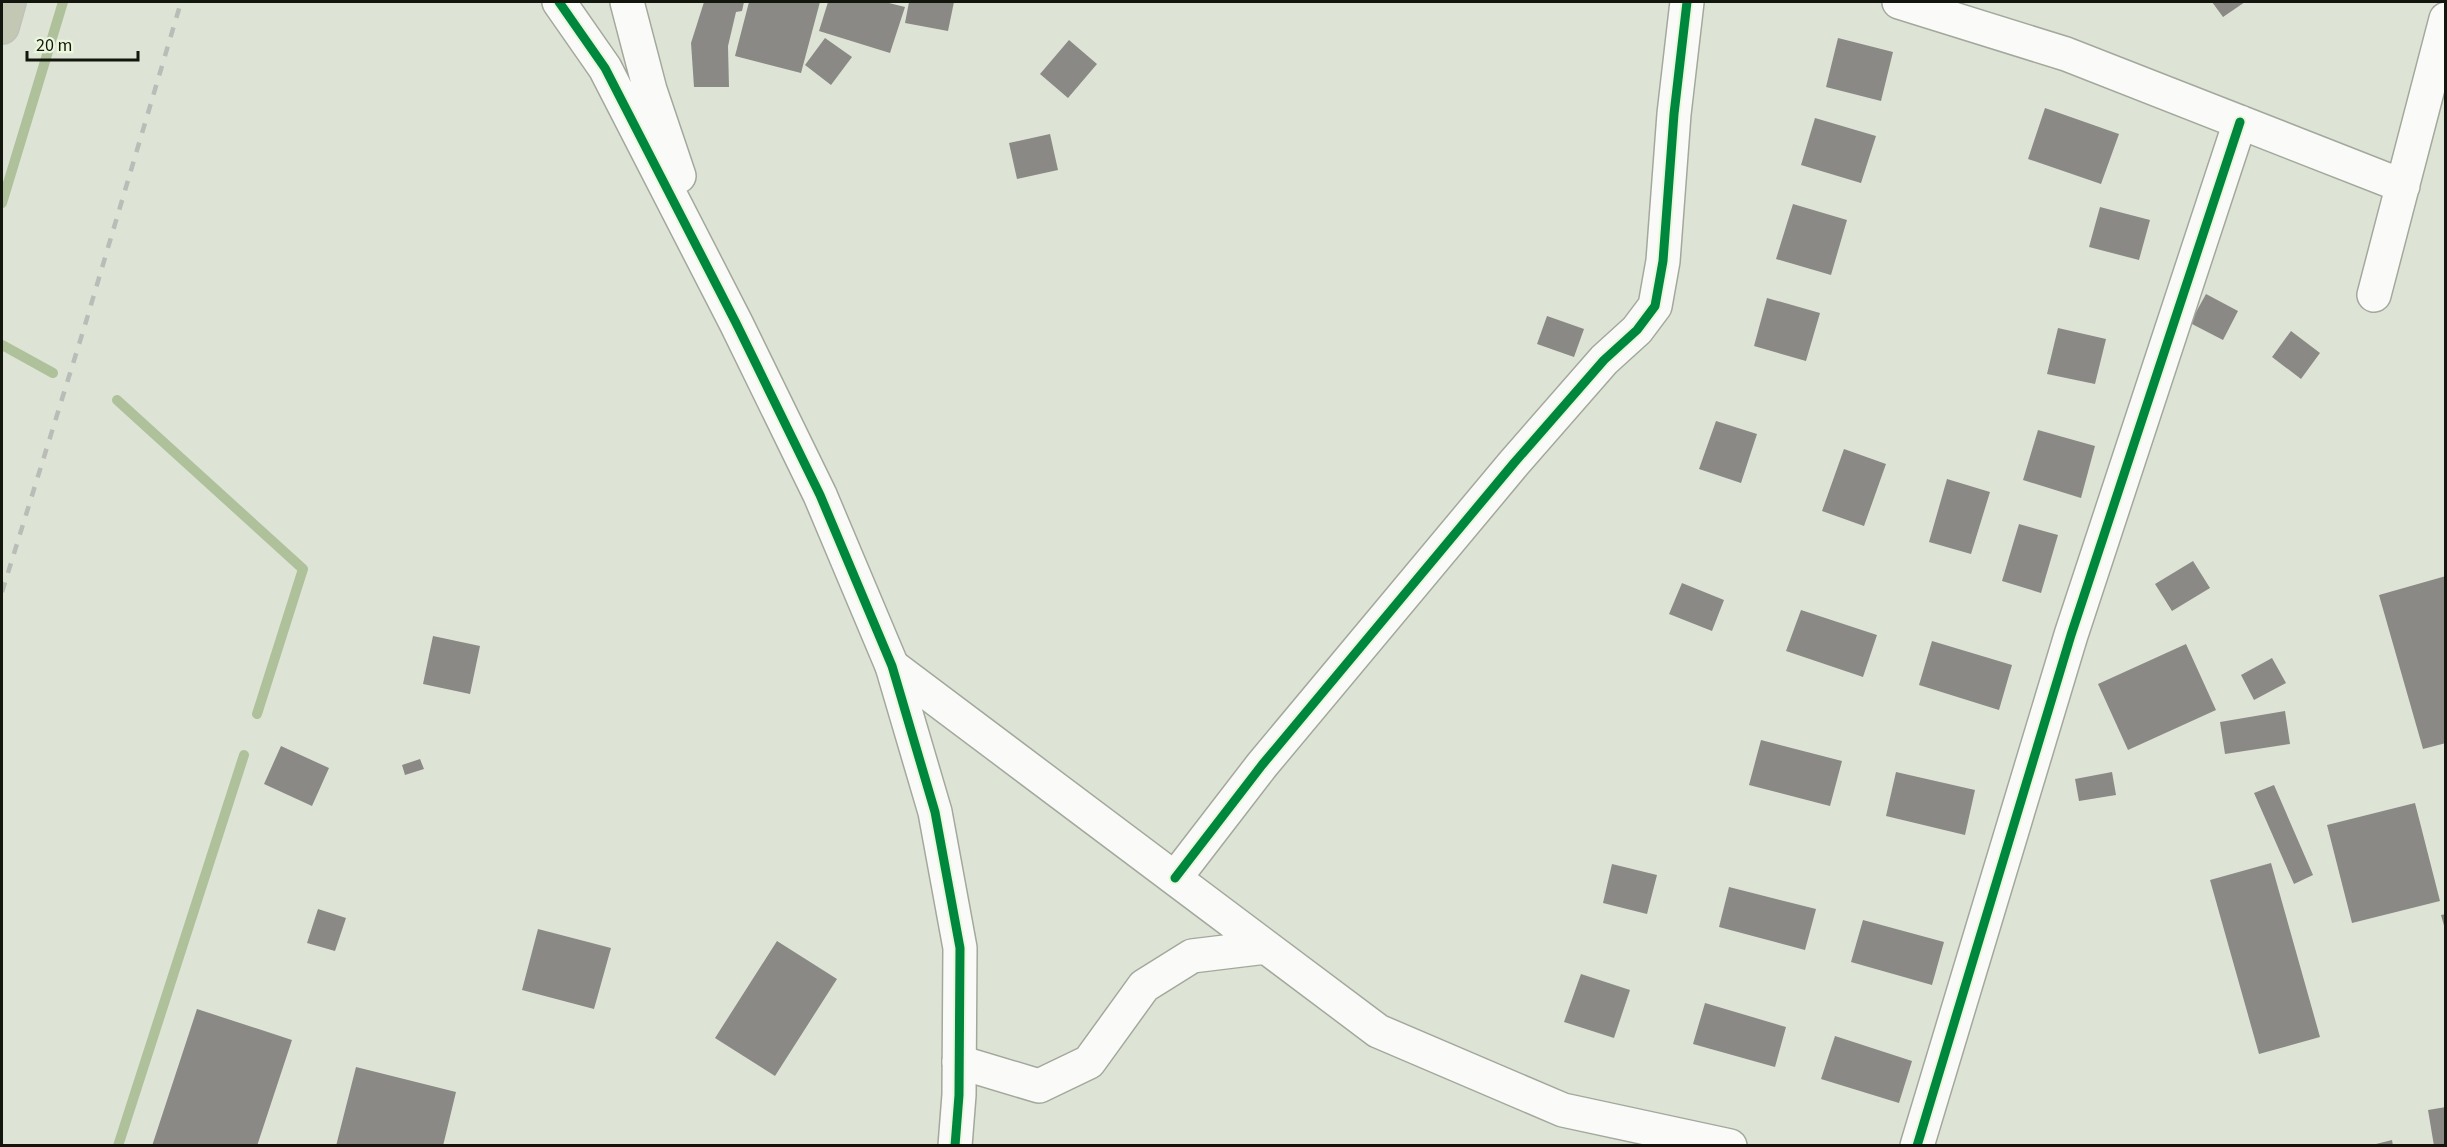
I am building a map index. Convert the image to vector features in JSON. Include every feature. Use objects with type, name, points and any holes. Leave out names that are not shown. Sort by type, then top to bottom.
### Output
[{"type":"highway","points":[[2,27],[9,2]]},
{"type":"street","points":[[559,2],[604,68],[736,323],[820,495],[892,666],[935,812],[960,948],[956,1146]]},
{"type":"street","points":[[627,2],[668,148],[736,323]]},
{"type":"street","points":[[1175,878],[1262,765],[1514,463],[1604,360],[1637,330],[1655,306],[1663,261],[1674,114],[1687,2]]},
{"type":"street","points":[[1899,2],[2066,54],[2403,186]]},
{"type":"street","points":[[2374,295],[2445,19]]},
{"type":"street","points":[[1917,1146],[2071,635],[2240,122]]},
{"type":"street","points":[[892,666],[1378,1031],[1563,1110],[1730,1146]]},
{"type":"street","points":[[959,1062],[1039,1086],[1089,1062],[1144,986],[1192,956],[1266,946]]},
{"type":"building","points":[[704,2],[744,2],[742,11],[736,12],[728,46],[729,87],[694,87],[691,43]]},
{"type":"building","points":[[749,2],[820,2],[801,73],[735,56]]},
{"type":"building","points":[[828,2],[885,2],[905,7],[890,53],[819,31]]},
{"type":"building","points":[[909,2],[954,2],[948,31],[905,23]]},
{"type":"building","points":[[2212,2],[2245,2],[2223,17]]},
{"type":"building","points":[[825,38],[852,57],[831,85],[805,65]]},
{"type":"building","points":[[1838,38],[1893,52],[1881,101],[1826,87]]},
{"type":"building","points":[[1069,40],[1097,64],[1068,98],[1040,74]]},
{"type":"building","points":[[2045,108],[2119,134],[2101,184],[2028,159]]},
{"type":"building","points":[[1815,118],[1876,136],[1861,183],[1801,165]]},
{"type":"building","points":[[1050,134],[1058,170],[1017,179],[1009,143]]},
{"type":"building","points":[[1793,204],[1847,220],[1831,275],[1776,259]]},
{"type":"building","points":[[2100,207],[2150,220],[2139,260],[2089,247]]},
{"type":"building","points":[[2206,294],[2238,311],[2223,340],[2190,323]]},
{"type":"building","points":[[1767,298],[1820,313],[1806,361],[1754,346]]},
{"type":"building","points":[[1547,316],[1584,329],[1574,357],[1537,344]]},
{"type":"building","points":[[2058,328],[2106,339],[2095,384],[2047,374]]},
{"type":"building","points":[[2291,331],[2320,353],[2301,379],[2272,357]]},
{"type":"building","points":[[1716,421],[1757,434],[1741,483],[1699,469]]},
{"type":"building","points":[[2038,430],[2095,446],[2081,498],[2023,480]]},
{"type":"building","points":[[1844,449],[1886,464],[1864,526],[1822,511]]},
{"type":"building","points":[[1947,479],[1990,492],[1971,554],[1929,542]]},
{"type":"building","points":[[2019,524],[2058,535],[2041,593],[2002,581]]},
{"type":"building","points":[[2193,561],[2210,588],[2172,611],[2155,584]]},
{"type":"building","points":[[2446,576],[2446,743],[2423,749],[2379,595]]},
{"type":"building","points":[[1682,583],[1724,600],[1712,631],[1669,614]]},
{"type":"building","points":[[1801,610],[1877,635],[1863,677],[1786,651]]},
{"type":"building","points":[[433,636],[480,646],[470,694],[423,684]]},
{"type":"building","points":[[1932,641],[2012,665],[1999,710],[1919,685]]},
{"type":"building","points":[[2186,644],[2216,710],[2128,750],[2098,684]]},
{"type":"building","points":[[2272,658],[2286,683],[2254,700],[2241,675]]},
{"type":"building","points":[[2285,711],[2290,744],[2225,754],[2220,722]]},
{"type":"building","points":[[1761,740],[1842,761],[1830,806],[1749,785]]},
{"type":"building","points":[[281,746],[329,768],[312,806],[264,784]]},
{"type":"building","points":[[420,759],[424,769],[405,775],[402,765]]},
{"type":"building","points":[[1896,772],[1975,790],[1965,835],[1886,816]]},
{"type":"building","points":[[2112,772],[2116,795],[2079,801],[2075,779]]},
{"type":"building","points":[[2274,785],[2313,875],[2294,884],[2254,793]]},
{"type":"building","points":[[2415,803],[2440,901],[2352,923],[2327,825]]},
{"type":"building","points":[[2271,863],[2320,1037],[2259,1054],[2210,880]]},
{"type":"building","points":[[1612,864],[1657,875],[1647,914],[1603,903]]},
{"type":"building","points":[[1729,887],[1816,909],[1805,950],[1719,927]]},
{"type":"building","points":[[318,909],[346,918],[335,951],[307,943]]},
{"type":"building","points":[[2446,914],[2446,929],[2445,929],[2441,915]]},
{"type":"building","points":[[1863,920],[1944,942],[1932,985],[1851,962]]},
{"type":"building","points":[[538,929],[611,948],[594,1009],[522,990]]},
{"type":"building","points":[[777,941],[837,979],[775,1076],[715,1038]]},
{"type":"building","points":[[1581,974],[1630,990],[1614,1038],[1564,1022]]},
{"type":"building","points":[[1705,1003],[1786,1027],[1775,1067],[1693,1044]]},
{"type":"building","points":[[197,1009],[292,1040],[257,1146],[152,1146]]},
{"type":"building","points":[[1835,1036],[1912,1061],[1899,1103],[1821,1079]]},
{"type":"building","points":[[356,1067],[456,1092],[443,1146],[336,1146]]},
{"type":"building","points":[[2446,1107],[2446,1146],[2434,1146],[2428,1110]]},
{"type":"building","points":[[2392,1140],[2393,1146],[2372,1145]]},
{"type":"waterway","points":[[2,203],[63,2]]},
{"type":"waterway","points":[[2,345],[53,373]]},
{"type":"waterway","points":[[117,400],[303,569],[257,714]]},
{"type":"waterway","points":[[118,1146],[244,755]]},
{"type":"railway","points":[[2,592],[85,325],[181,2]]},
{"type":"cycle path","points":[[559,2],[605,68],[736,323],[820,495],[892,666],[935,812],[960,948],[959,1095],[955,1146]]},
{"type":"cycle path","points":[[1175,878],[1262,765],[1514,463],[1604,360],[1637,330],[1655,306],[1663,261],[1674,114],[1687,2]]},
{"type":"cycle path","points":[[1917,1146],[2071,635],[2240,122]]}]
